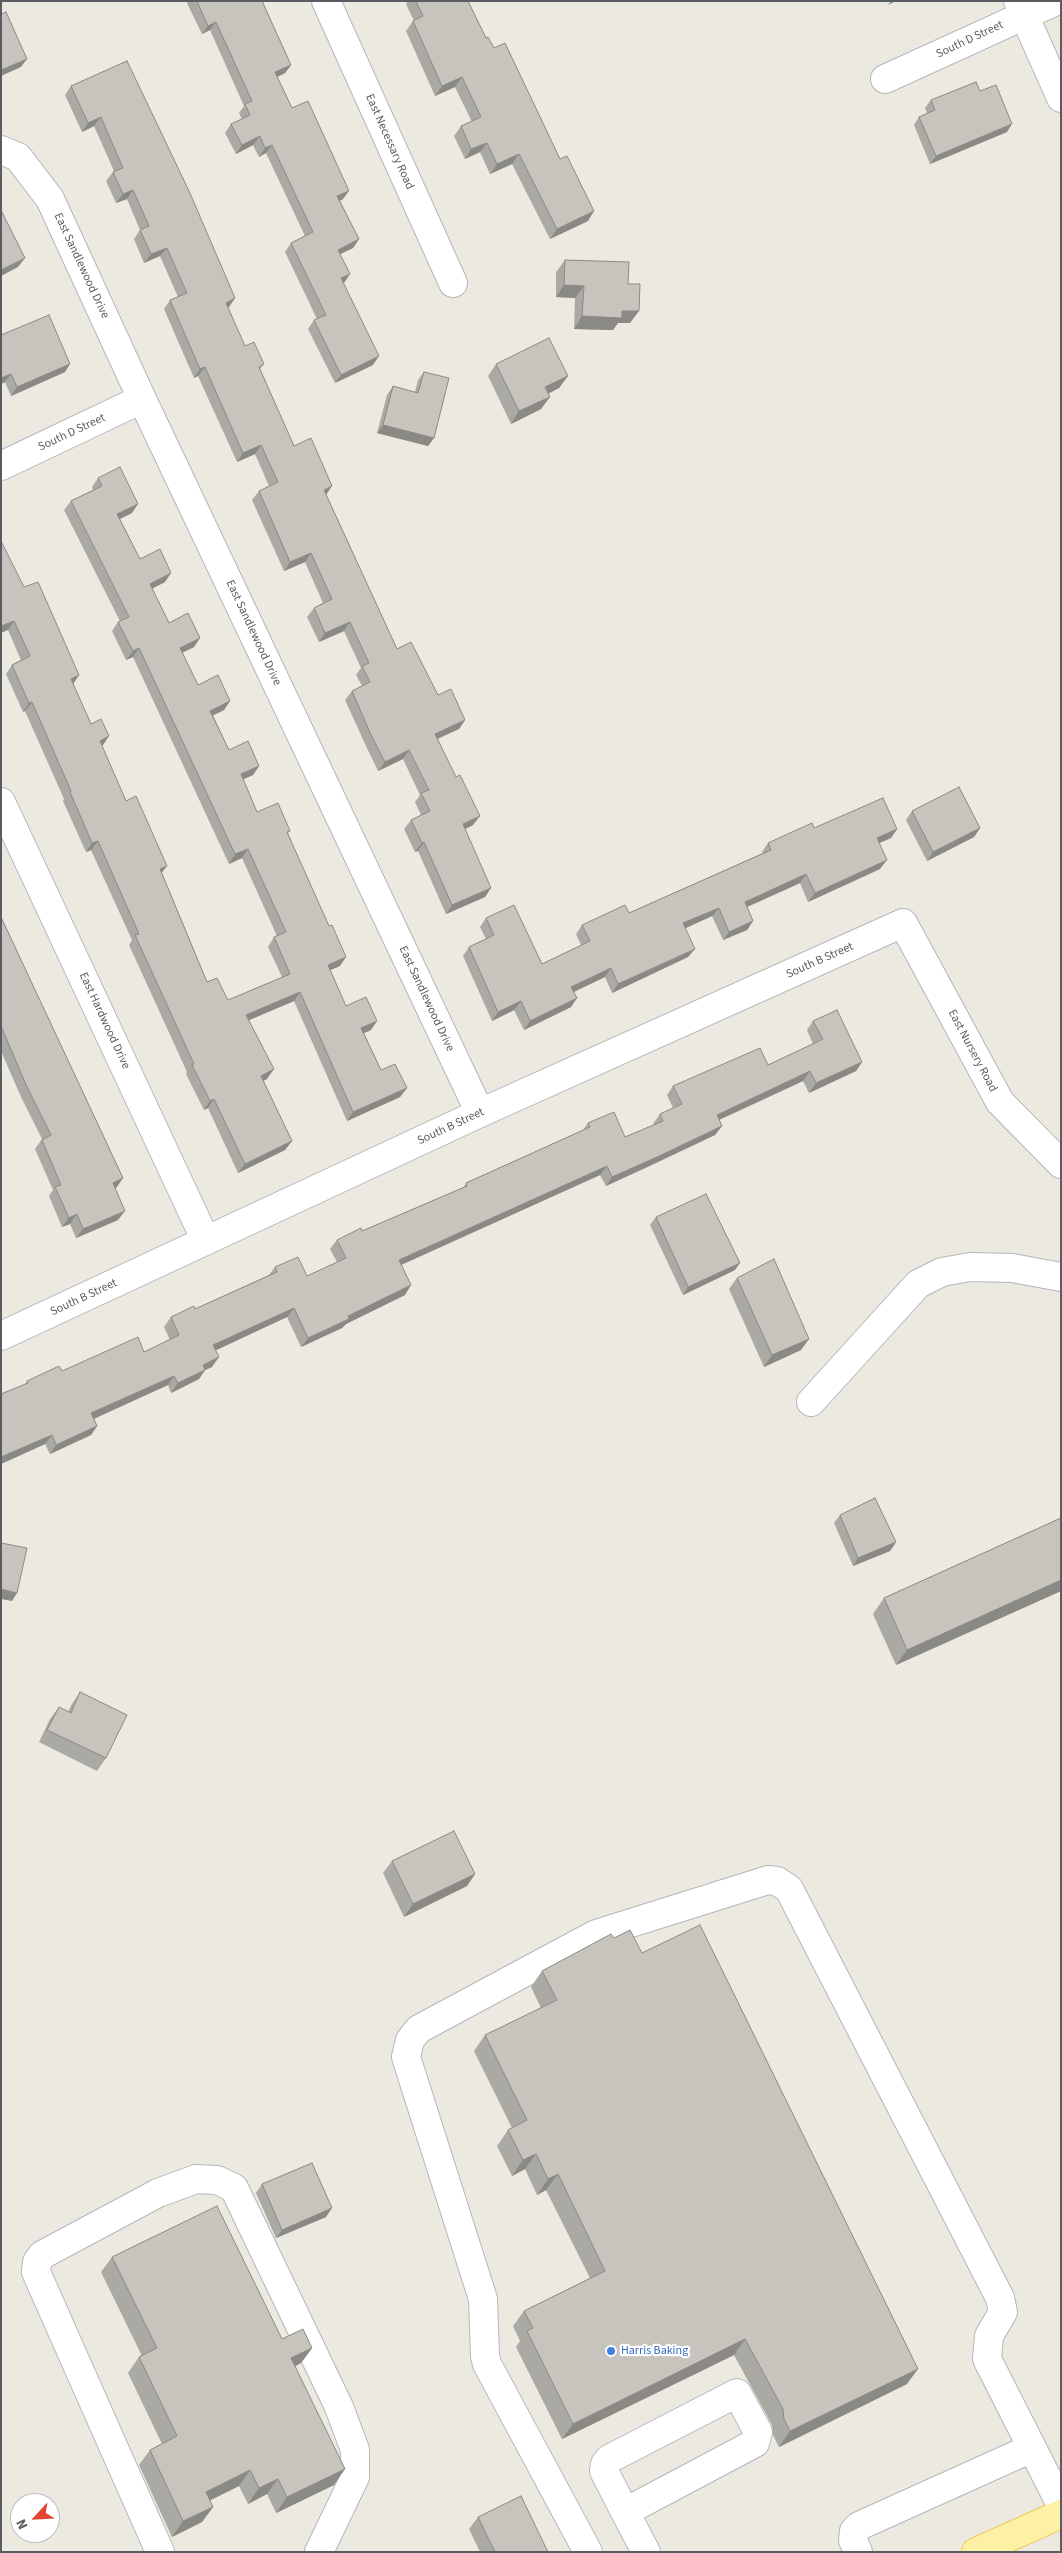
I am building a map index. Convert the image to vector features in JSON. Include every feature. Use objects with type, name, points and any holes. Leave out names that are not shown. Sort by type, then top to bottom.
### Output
[{"type":"main road","points":[[976,2552],[1061,2514]]},
{"type":"street","name":"East Necessary Road","points":[[326,1],[453,283]]},
{"type":"street","name":"South D Street","points":[[885,79],[1021,8],[1056,1]]},
{"type":"street","points":[[1021,8],[1061,98]]},
{"type":"street","name":"East Sandlewood Drive","points":[[10,153],[50,198],[142,399],[480,1113]]},
{"type":"street","name":"South D Street","points":[[1,466],[142,399]]},
{"type":"street","name":"East Hardwood Drive","points":[[1,802],[206,1241]]},
{"type":"street","name":"South B Street","points":[[1,1336],[480,1113],[903,924]]},
{"type":"street","name":"East Nursery Road","points":[[903,924],[1000,1102],[1061,1164]]},
{"type":"street","points":[[811,1402],[918,1284],[942,1272],[970,1267],[1012,1268],[1061,1277]]},
{"type":"street","points":[[588,2552],[484,2356],[483,2299],[406,2057],[410,2040],[419,2029],[596,1934],[768,1880],[777,1881],[788,1889],[1000,2298],[1002,2312],[989,2336],[987,2359],[1061,2506]]},
{"type":"street","points":[[160,2552],[36,2272],[37,2262],[42,2255],[158,2193],[196,2179],[217,2180],[234,2188],[340,2406],[355,2450],[355,2477],[322,2544]]},
{"type":"street","points":[[625,2512],[755,2443],[758,2432],[737,2393],[609,2459],[605,2464],[604,2471],[625,2512],[646,2552]]},
{"type":"street","points":[[858,2552],[853,2540],[854,2531],[859,2526],[1032,2448]]},
{"type":"building","points":[[197,1],[262,1],[291,65],[275,72],[292,108],[308,101],[349,191],[337,196],[359,239],[338,250],[350,274],[341,278],[379,356],[341,375],[314,320],[326,315],[291,243],[313,232],[272,145],[265,148],[260,136],[242,145],[231,124],[250,115],[245,104],[252,101],[216,22],[208,26]]},
{"type":"building","points":[[416,1],[468,1],[486,38],[488,37],[494,48],[505,43],[560,159],[567,156],[594,211],[557,229],[519,154],[497,164],[487,143],[471,149],[461,126],[481,117],[462,77],[442,86],[413,21],[423,16]]},
{"type":"building","points":[[6,12],[27,59],[1,70],[1,14]]},
{"type":"building","points":[[127,61],[189,191],[235,298],[226,303],[245,346],[254,342],[264,364],[259,367],[294,446],[311,438],[332,486],[324,490],[397,649],[411,642],[438,695],[451,689],[465,720],[435,734],[456,777],[460,775],[480,816],[463,824],[491,888],[452,905],[424,842],[422,843],[411,820],[430,811],[421,793],[429,790],[409,750],[385,762],[372,737],[352,691],[370,682],[362,666],[369,663],[350,622],[325,633],[314,608],[332,599],[311,553],[290,562],[259,491],[278,482],[261,445],[243,453],[205,367],[200,369],[170,300],[187,293],[167,248],[151,254],[140,230],[149,226],[133,190],[123,194],[113,172],[123,168],[101,117],[88,123],[71,86]]},
{"type":"building","points":[[976,82],[980,91],[996,85],[1012,124],[936,156],[919,117],[935,110],[931,100]]},
{"type":"building","points":[[1,210],[25,258],[1,270]]},
{"type":"building","points":[[565,260],[629,262],[628,284],[640,284],[639,311],[622,311],[622,318],[582,316],[584,286],[564,285]]},
{"type":"building","points":[[49,315],[70,364],[17,387],[11,374],[1,378],[1,335]]},
{"type":"building","points":[[549,338],[568,376],[545,387],[550,397],[519,411],[496,364]]},
{"type":"building","points":[[424,372],[449,378],[434,438],[383,425],[393,386],[418,393]]},
{"type":"building","points":[[120,467],[138,504],[117,514],[140,559],[160,549],[171,573],[150,584],[169,623],[188,613],[200,638],[180,648],[198,685],[218,675],[230,701],[210,711],[229,750],[248,741],[259,766],[241,774],[257,812],[278,803],[290,831],[287,832],[329,926],[332,925],[346,957],[328,965],[346,1006],[366,997],[377,1021],[361,1028],[381,1070],[395,1064],[407,1088],[353,1112],[300,992],[246,1015],[274,1069],[261,1076],[292,1141],[245,1164],[214,1099],[210,1101],[192,1065],[194,1064],[135,935],[139,934],[98,841],[92,843],[32,702],[29,703],[12,665],[30,656],[14,621],[1,626],[1,541],[24,587],[38,582],[79,675],[71,679],[91,724],[101,719],[109,736],[100,741],[126,801],[136,796],[167,866],[160,869],[207,982],[217,978],[228,1000],[290,974],[274,937],[286,932],[248,849],[235,854],[139,648],[133,651],[118,622],[129,617],[71,501],[102,486],[98,478]]},
{"type":"building","points":[[959,787],[980,828],[933,852],[912,811]]},
{"type":"building","points":[[883,798],[897,829],[877,838],[887,860],[815,893],[806,874],[745,902],[753,921],[729,932],[719,908],[683,923],[695,949],[618,984],[611,968],[571,987],[577,998],[530,1021],[521,1001],[498,1012],[469,947],[494,935],[486,918],[514,905],[542,964],[590,941],[582,925],[625,905],[629,913],[771,850],[768,843],[812,823],[814,828]]},
{"type":"building","points":[[1,917],[123,1178],[113,1183],[125,1211],[83,1229],[77,1214],[69,1218],[55,1187],[61,1185],[42,1140],[51,1135],[27,1087],[1,1026]]},
{"type":"building","points":[[837,1010],[862,1062],[816,1083],[810,1071],[717,1115],[722,1126],[655,1158],[612,1177],[607,1166],[399,1260],[411,1285],[348,1316],[349,1319],[308,1338],[294,1308],[213,1345],[219,1357],[203,1365],[205,1370],[178,1383],[174,1376],[91,1413],[97,1426],[56,1445],[52,1435],[1,1457],[1,1394],[28,1383],[27,1381],[59,1366],[62,1371],[138,1337],[144,1352],[179,1335],[171,1317],[194,1306],[195,1309],[277,1272],[275,1267],[298,1257],[307,1276],[346,1258],[337,1240],[361,1228],[362,1231],[467,1186],[466,1183],[590,1127],[588,1123],[614,1112],[625,1137],[663,1121],[660,1114],[682,1104],[673,1086],[760,1048],[768,1065],[823,1039],[813,1021]]},
{"type":"building","points":[[706,1194],[740,1263],[688,1287],[656,1217]]},
{"type":"building","points":[[774,1259],[809,1339],[772,1355],[737,1278]]},
{"type":"building","points":[[875,1498],[896,1542],[858,1558],[840,1515]]},
{"type":"building","points":[[1061,1518],[1061,1580],[907,1650],[884,1598]]},
{"type":"building","points":[[1,1543],[27,1548],[17,1593],[1,1589]]},
{"type":"building","points":[[80,1692],[127,1715],[106,1758],[47,1730],[59,1707],[71,1713]]},
{"type":"building","points":[[454,1831],[475,1874],[413,1904],[392,1861]]},
{"type":"building","points":[[700,1925],[918,2369],[790,2431],[784,2419],[783,2409],[745,2339],[573,2424],[527,2331],[533,2328],[524,2311],[605,2271],[558,2174],[548,2179],[536,2154],[523,2160],[508,2130],[527,2120],[485,2035],[557,2000],[542,1971],[611,1934],[614,1938],[630,1930],[642,1953]]},
{"type":"building","points":[[312,2163],[332,2208],[282,2230],[262,2184]]},
{"type":"building","points":[[217,2206],[282,2339],[303,2329],[312,2348],[291,2358],[345,2469],[287,2497],[278,2479],[259,2488],[250,2470],[206,2492],[213,2507],[183,2521],[150,2450],[177,2436],[139,2357],[157,2348],[112,2257]]},
{"type":"building","points":[[521,2496],[548,2552],[495,2552],[478,2517]]},
{"type":"place","name":"Harris Baking","points":[[611,2351]]}]
